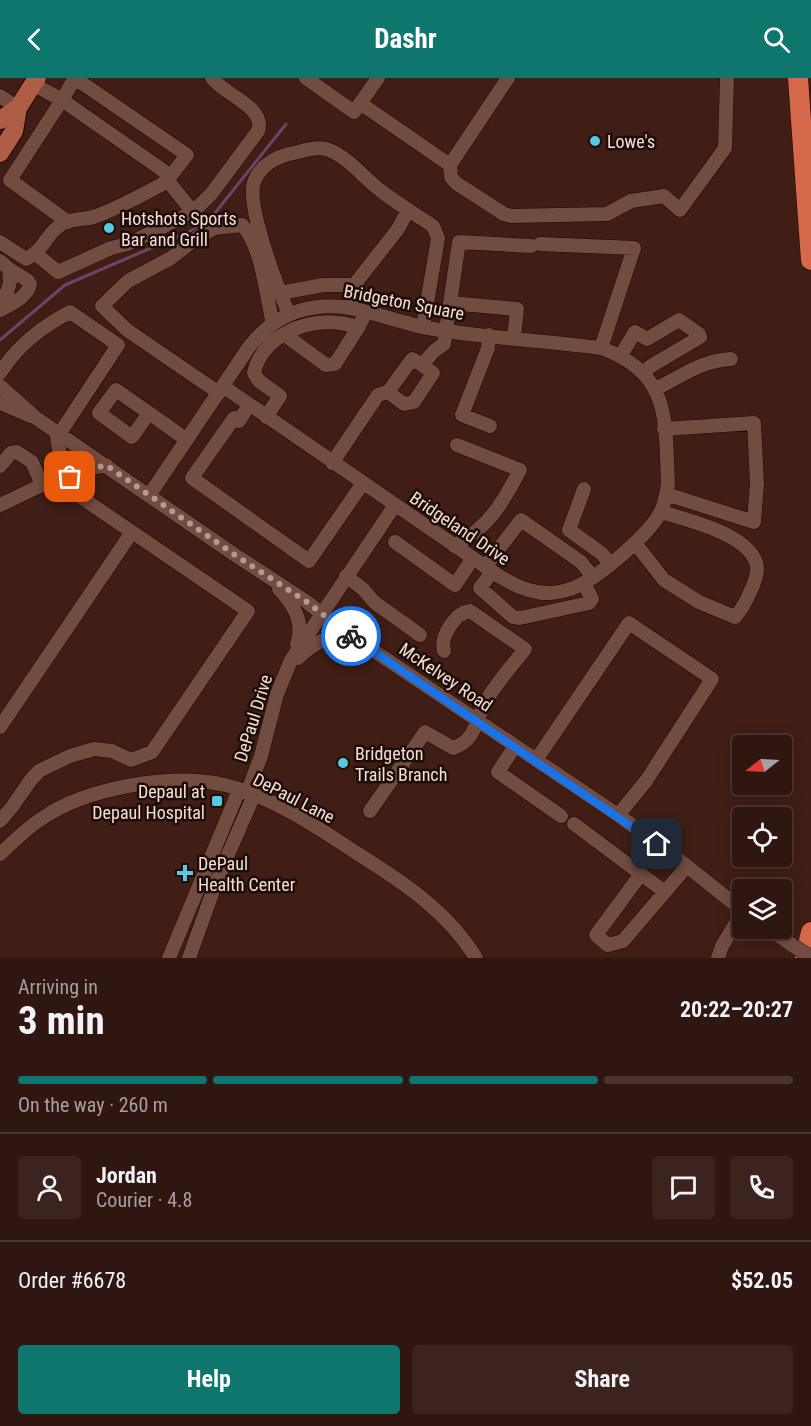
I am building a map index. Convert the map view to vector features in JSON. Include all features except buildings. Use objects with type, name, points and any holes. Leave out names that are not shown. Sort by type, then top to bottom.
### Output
[{"type":"highway","points":[[798,78],[811,260]]},
{"type":"highway","points":[[805,958],[811,932]]},
{"type":"main road","points":[[0,153],[14,131],[18,108],[35,81]]},
{"type":"main road","points":[[0,120],[18,108]]},
{"type":"street","points":[[36,254],[58,272],[111,248],[128,244],[193,212],[212,193],[261,124],[256,112],[218,85],[212,78]]},
{"type":"street","points":[[306,78],[354,112],[378,78]]},
{"type":"street","points":[[508,78],[450,165],[451,177],[456,183],[508,216],[607,214],[631,201],[664,196],[680,210],[725,148],[727,78]]},
{"type":"street","points":[[35,81],[169,178],[193,212]]},
{"type":"street","points":[[0,243],[26,258],[36,254],[52,231],[68,222],[100,214],[161,185],[186,155],[79,81],[73,81],[10,180],[68,222]]},
{"type":"street","points":[[0,96],[18,108]]},
{"type":"street","points":[[360,103],[450,165]]},
{"type":"street","points":[[289,314],[259,228],[252,190],[260,172],[275,157],[319,148],[330,150],[364,174],[380,190],[433,226],[438,238],[423,327]]},
{"type":"street","points":[[350,307],[356,285],[398,229],[408,210]]},
{"type":"street","name":"Bridgeland Drive","points":[[273,324],[255,249],[249,232],[242,225],[215,228],[199,236],[171,258],[128,281],[102,306],[127,330],[221,390],[249,405],[514,585],[537,592],[563,591],[589,580],[651,526],[661,512],[666,494]]},
{"type":"street","points":[[422,365],[434,351],[444,344],[459,242],[634,248],[601,348]]},
{"type":"street","points":[[0,298],[7,293],[10,282],[4,265]]},
{"type":"street","points":[[0,310],[25,295],[30,284],[4,265]]},
{"type":"street","points":[[280,293],[323,285],[356,285]]},
{"type":"street","points":[[450,303],[517,309],[514,338]]},
{"type":"street","name":"Bridgeton Square","points":[[150,494],[255,340],[289,314],[317,307],[350,307],[423,327],[601,348],[621,355],[644,372],[655,389],[662,408],[667,473],[666,494]]},
{"type":"street","points":[[0,373],[28,339],[70,312],[118,345],[58,432],[60,483]]},
{"type":"street","points":[[285,334],[326,365],[335,363],[366,312]]},
{"type":"street","points":[[621,355],[635,332],[647,339],[679,320],[699,334],[700,337],[644,372]]},
{"type":"street","points":[[266,417],[280,396],[259,381],[254,373],[256,364],[264,352],[285,334],[308,324],[342,322],[358,328]]},
{"type":"street","points":[[489,335],[488,348],[462,415],[490,426]]},
{"type":"street","points":[[332,463],[378,394],[388,392],[412,359],[433,373],[414,402],[410,404],[404,404],[388,392]]},
{"type":"street","points":[[655,389],[695,367],[713,360],[731,359]]},
{"type":"street","name":"McKelvey Road","points":[[0,386],[36,418],[618,815],[687,866],[732,904]]},
{"type":"street","name":"McKelvey Road","points":[[0,403],[36,418]]},
{"type":"street","points":[[249,405],[239,421],[234,418],[192,478],[309,561],[363,483]]},
{"type":"street","points":[[149,413],[187,440]]},
{"type":"street","points":[[664,429],[754,423],[758,484],[754,522],[666,494]]},
{"type":"street","points":[[454,546],[485,526],[504,500],[520,470],[457,445]]},
{"type":"street","points":[[0,466],[11,453],[17,452],[32,462],[42,485]]},
{"type":"street","points":[[0,505],[42,485],[60,483],[84,471],[106,465]]},
{"type":"street","points":[[0,820],[39,771],[62,760],[94,749],[112,751],[131,760],[152,752],[248,611],[60,483]]},
{"type":"street","points":[[584,489],[570,530],[601,553],[610,563]]},
{"type":"street","name":"DePaul Drive","points":[[189,958],[261,756],[277,694],[289,665],[321,613],[395,505]]},
{"type":"street","points":[[634,543],[664,580],[699,602],[735,617],[744,607],[758,569],[749,551],[739,542],[711,528],[661,512]]},
{"type":"street","points":[[520,520],[581,562],[589,580],[592,599],[589,603],[520,618],[513,617],[480,588],[489,570],[520,520]]},
{"type":"street","points":[[0,727],[132,532]]},
{"type":"street","points":[[396,542],[455,585],[473,558]]},
{"type":"street","points":[[262,573],[288,599],[296,611],[300,626],[299,638],[289,665]]},
{"type":"street","points":[[346,576],[363,589],[374,602],[420,635]]},
{"type":"street","points":[[370,811],[425,732],[453,748],[462,745],[479,721],[485,703],[525,649],[471,611],[461,614],[456,619],[443,640],[444,651]]},
{"type":"street","points":[[536,760],[629,622],[712,679],[646,781],[618,815]]},
{"type":"street","points":[[289,665],[316,643],[338,635],[350,634]]},
{"type":"street","points":[[515,746],[498,772],[561,816]]},
{"type":"street","name":"DePaul Lane","points":[[0,854],[43,818],[62,807],[97,794],[132,786],[184,781],[225,785],[247,793],[322,830],[398,879],[433,907],[466,942],[476,958]]},
{"type":"street","name":"DePaul Drive","points":[[169,958],[247,793]]},
{"type":"street","points":[[574,824],[664,892]]},
{"type":"street","points":[[641,874],[596,935],[608,945],[623,940],[687,866]]},
{"type":"street","points":[[718,958],[732,929]]},
{"type":"street","points":[[784,939],[811,957]]},
{"type":"waterway","points":[[0,340],[65,285],[207,223],[286,124]]},
{"type":"way so far","points":[[70,477],[106,465],[307,602],[351,636]]},
{"type":"place","name":"Lowe's","points":[[595,141]]},
{"type":"place","name":"Hotshots Sports Bar and Grill","points":[[109,228]]},
{"type":"place","name":"Bridgeton Trails Branch","points":[[343,763]]},
{"type":"place","name":"Depaul at Depaul Hospital","points":[[217,801]]},
{"type":"place","name":"DePaul Health Center","points":[[185,873]]},
{"type":"route","points":[[351,636],[618,815],[657,844]]}]
